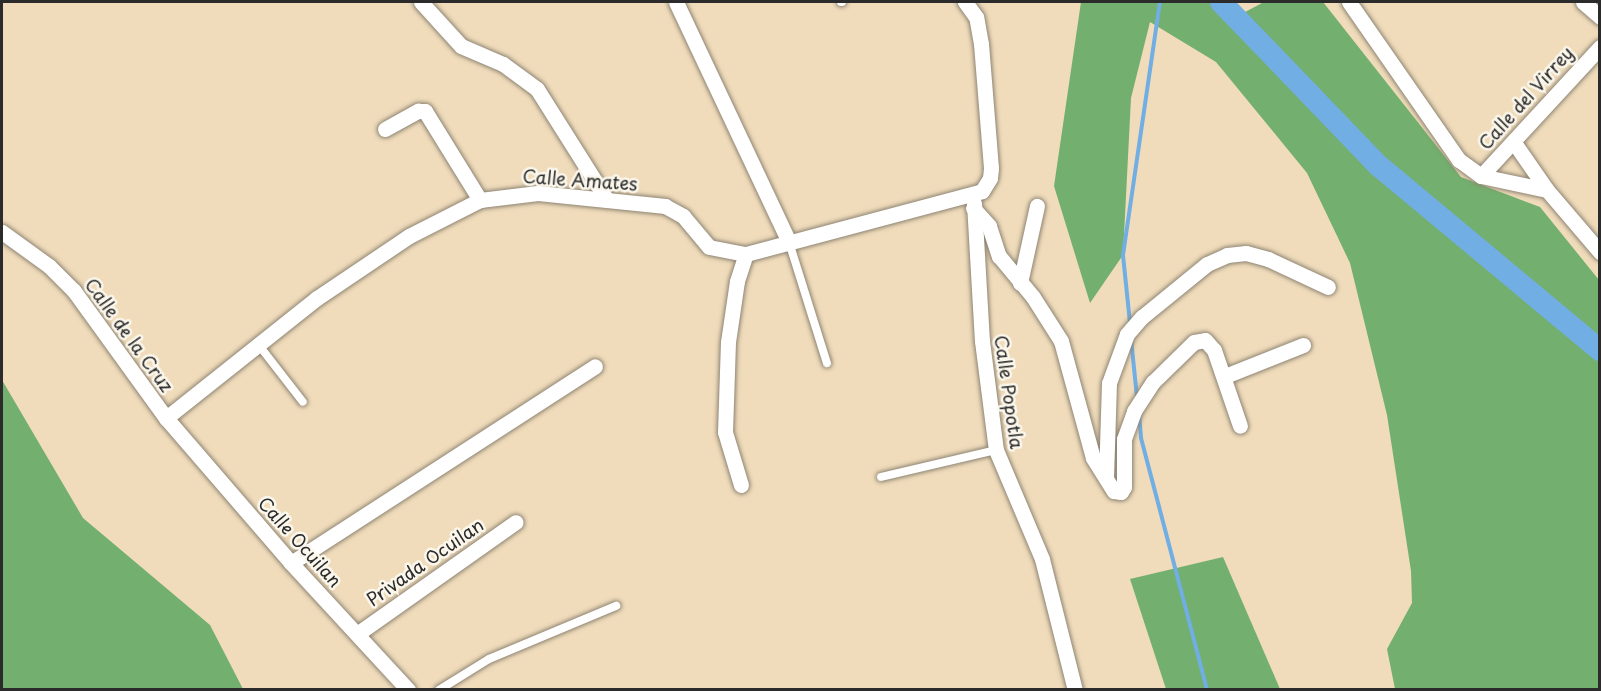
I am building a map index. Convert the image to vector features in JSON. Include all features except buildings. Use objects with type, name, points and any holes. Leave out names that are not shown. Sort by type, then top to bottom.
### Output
[{"type":"street","points":[[421,2],[460,46],[504,64],[537,88],[607,200]]},
{"type":"street","points":[[676,2],[789,242]]},
{"type":"street","points":[[965,2],[976,17],[981,44],[990,178],[986,187],[974,201],[989,226],[999,256],[1060,341],[1094,458],[1114,491],[1123,490],[1127,427],[1153,382],[1188,346],[1205,340],[1225,376],[1240,426]]},
{"type":"street","points":[[1349,2],[1459,160],[1481,176],[1509,185],[1547,190]]},
{"type":"street","points":[[1583,2],[1599,17]]},
{"type":"street","name":"Calle del Virrey","points":[[1481,176],[1515,144],[1557,89],[1599,47]]},
{"type":"street","points":[[385,129],[418,111],[425,111],[480,200]]},
{"type":"street","points":[[1515,144],[1547,190],[1599,252]]},
{"type":"street","name":"Calle Amates","points":[[166,418],[258,344],[409,236],[480,200],[538,193],[674,209],[709,247],[746,254],[789,242],[974,201]]},
{"type":"street","name":"Calle Popotla","points":[[974,201],[982,341],[996,450],[1042,560],[1075,690]]},
{"type":"street","points":[[1020,283],[1037,206]]},
{"type":"street","name":"Calle de la Cruz","points":[[2,232],[49,266],[74,291],[166,418]]},
{"type":"street","points":[[1106,478],[1109,383],[1127,334],[1142,317],[1207,264],[1227,255],[1246,253],[1269,259],[1328,287]]},
{"type":"street","points":[[741,486],[725,432],[729,332],[746,254]]},
{"type":"street","points":[[1225,376],[1304,345]]},
{"type":"street","points":[[291,563],[595,366]]},
{"type":"street","name":"Calle Ocuilan","points":[[166,418],[291,563],[408,690]]},
{"type":"street","name":"Privada Ocuilan","points":[[357,634],[516,522]]},
{"type":"lane","points":[[789,242],[827,363]]},
{"type":"lane","points":[[258,344],[303,402]]},
{"type":"lane","points":[[881,477],[996,450]]},
{"type":"lane","points":[[439,690],[489,659],[616,606]]},
{"type":"green space","points":[[1081,2],[1230,2],[1245,12],[1264,2],[1323,2],[1461,177],[1540,207],[1599,280],[1599,689],[1395,689],[1387,649],[1412,603],[1411,571],[1387,415],[1350,263],[1307,173],[1216,62],[1150,22],[1131,98],[1123,255],[1090,303],[1054,186]]},
{"type":"green space","points":[[2,380],[83,518],[210,625],[243,689],[2,689]]},
{"type":"green space","points":[[1223,557],[1280,689],[1166,689],[1130,579]]},
{"type":"waterway","points":[[1130,323],[1123,255],[1160,2]]},
{"type":"waterway","points":[[1221,2],[1379,166],[1600,350]]},
{"type":"waterway","points":[[1131,339],[1137,397]]},
{"type":"waterway","points":[[1139,414],[1141,438],[1207,690]]}]
